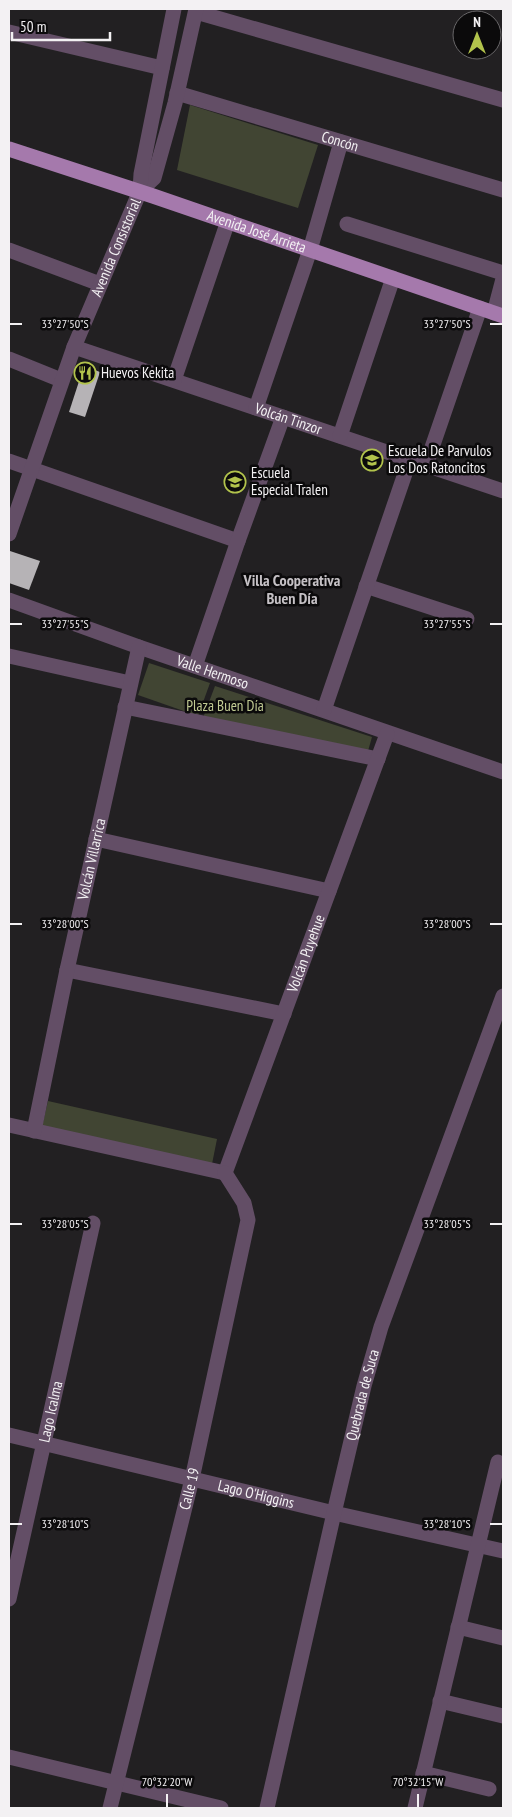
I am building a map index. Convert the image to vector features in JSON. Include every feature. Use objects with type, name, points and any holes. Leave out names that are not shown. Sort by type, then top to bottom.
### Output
[{"type":"main road","name":"Avenida José Arrieta","points":[[9,149],[140,191],[492,312]]},
{"type":"street","name":"Avenida Consistorial","points":[[9,532],[61,380],[140,191],[141,174],[174,9]]},
{"type":"street","points":[[140,191],[154,178],[177,93],[196,10],[503,100]]},
{"type":"street","points":[[9,32],[162,68]]},
{"type":"street","name":"Concón","points":[[177,93],[503,190]]},
{"type":"street","points":[[256,408],[310,250],[341,142]]},
{"type":"street","points":[[174,380],[228,221]]},
{"type":"street","points":[[347,224],[503,273]]},
{"type":"street","points":[[9,250],[100,284]]},
{"type":"street","points":[[340,436],[393,278]]},
{"type":"street","points":[[426,465],[492,312],[503,279]]},
{"type":"street","name":"Volcán Tinzor","points":[[74,347],[503,491]]},
{"type":"street","points":[[9,359],[61,380]]},
{"type":"street","points":[[195,666],[283,417]]},
{"type":"street","points":[[324,710],[410,460]]},
{"type":"street","points":[[9,461],[238,541]]},
{"type":"street","points":[[366,586],[467,619]]},
{"type":"street","name":"Valle Hermoso","points":[[9,600],[139,647],[324,710],[387,734],[503,772]]},
{"type":"street","name":"Volcán Villarrica","points":[[34,1131],[67,970],[139,647]]},
{"type":"street","points":[[9,656],[130,683]]},
{"type":"street","points":[[125,707],[378,759]]},
{"type":"street","name":"Volcán Puyehue","points":[[225,1173],[387,734]]},
{"type":"street","points":[[96,839],[329,891]]},
{"type":"street","points":[[67,970],[284,1014]]},
{"type":"street","name":"Quebrada de Suca","points":[[267,1808],[364,1386],[381,1327],[503,996]]},
{"type":"street","points":[[9,1125],[225,1173]]},
{"type":"street","name":"Calle 19","points":[[110,1808],[192,1479],[248,1220],[244,1202],[225,1173]]},
{"type":"street","name":"Lago Icalma","points":[[9,1599],[94,1223]]},
{"type":"street","name":"Lago O'Higgins","points":[[9,1435],[334,1513],[503,1551]]},
{"type":"street","points":[[415,1808],[498,1462]]},
{"type":"street","points":[[458,1627],[503,1638]]},
{"type":"street","points":[[440,1701],[503,1716]]},
{"type":"street","points":[[9,1758],[221,1808]]},
{"type":"street","points":[[423,1774],[489,1789]]},
{"type":"green space","points":[[190,105],[318,145],[298,208],[177,170]]},
{"type":"green space","points":[[149,663],[210,683],[198,716],[138,695]]},
{"type":"green space","name":"Plaza Buen Día","points":[[215,686],[372,737],[368,751],[203,718]]},
{"type":"green space","points":[[48,1101],[217,1139],[212,1164],[42,1127]]},
{"type":"building","points":[[84,366],[100,372],[85,417],[69,412]]},
{"type":"building","points":[[10,551],[40,561],[29,590],[9,583]]},
{"type":"place","name":"Huevos Kekita","points":[[85,373]]},
{"type":"place","name":"Escuela De Parvulos Los Dos Ratoncitos","points":[[372,460]]},
{"type":"place","name":"Escuela Especial Tralen","points":[[235,482]]},
{"type":"district","name":"Villa Cooperativa Buen Día","points":[[292,589]]}]
